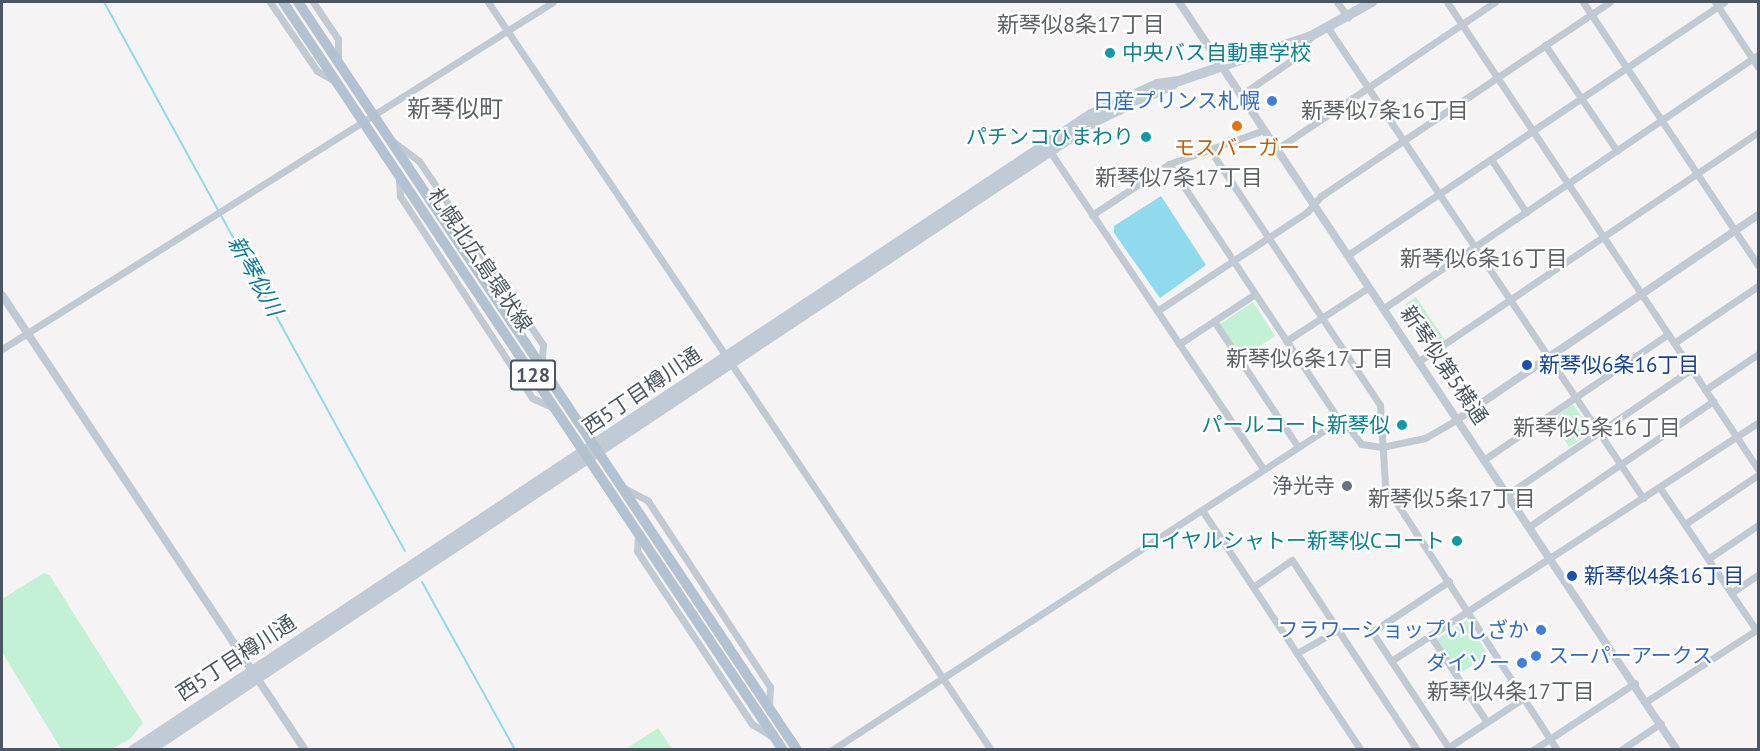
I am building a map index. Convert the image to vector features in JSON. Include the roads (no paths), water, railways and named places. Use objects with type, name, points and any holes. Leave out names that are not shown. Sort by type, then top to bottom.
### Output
[{"type":"main road","name":"札幌北広島環状線","points":[[283,2],[556,410],[621,487],[797,750]]},
{"type":"main road","name":"札幌北広島環状線","points":[[298,2],[541,367],[638,532],[783,750]]},
{"type":"main road","name":"西5丁目樽川通","points":[[133,750],[255,674],[592,453],[1048,149],[1096,121],[1179,81],[1311,36],[1372,2]]},
{"type":"main road","name":"西5丁目樽川通","points":[[150,750],[255,674]]},
{"type":"street","points":[[270,2],[316,71],[338,83]]},
{"type":"street","points":[[313,2],[338,39],[338,62]]},
{"type":"street","points":[[488,2],[991,750]]},
{"type":"street","points":[[2,349],[363,121],[372,112],[553,2]]},
{"type":"street","name":"新琴似第5横通","points":[[1179,2],[1647,701],[1677,750]]},
{"type":"street","points":[[1337,2],[1348,17]]},
{"type":"street","points":[[1447,2],[1758,469]]},
{"type":"street","points":[[1277,150],[1495,2]]},
{"type":"street","points":[[1582,2],[1758,265]]},
{"type":"street","points":[[1156,311],[1270,237],[1403,141],[1610,2]]},
{"type":"street","points":[[1348,255],[1719,3],[1756,57],[1758,67]]},
{"type":"street","points":[[1328,28],[1643,498]]},
{"type":"street","points":[[1241,95],[1292,60],[1311,36]]},
{"type":"street","points":[[1545,45],[1617,151]]},
{"type":"street","points":[[1384,308],[1756,57]]},
{"type":"street","points":[[1092,215],[1169,164],[1264,130]]},
{"type":"street","points":[[1419,362],[1758,132]]},
{"type":"street","points":[[1048,149],[1263,469]]},
{"type":"street","points":[[1210,150],[1380,405],[1384,485],[1469,611],[1557,750]]},
{"type":"street","points":[[1491,159],[1526,212]]},
{"type":"street","points":[[1169,164],[1340,421],[1361,444],[1382,447],[1425,438],[1458,419],[1758,215]]},
{"type":"street","points":[[1674,343],[1758,286]]},
{"type":"street","points":[[1286,341],[1370,287]]},
{"type":"street","points":[[2,294],[305,750]]},
{"type":"street","points":[[1179,344],[1255,294]]},
{"type":"street","points":[[1214,321],[1298,447]]},
{"type":"street","points":[[1485,459],[1668,334]]},
{"type":"street","points":[[1706,390],[1758,354]]},
{"type":"street","points":[[1508,494],[1692,369]]},
{"type":"street","points":[[1530,526],[1713,401]]},
{"type":"street","points":[[832,750],[1340,421]]},
{"type":"street","points":[[1391,661],[1758,423]]},
{"type":"street","points":[[1685,524],[1758,475]]},
{"type":"street","points":[[1647,701],[1757,630],[1660,488]]},
{"type":"street","points":[[1202,510],[1361,750]]},
{"type":"street","points":[[1708,559],[1758,525]]},
{"type":"street","points":[[1253,587],[1292,560],[1417,750]]},
{"type":"street","points":[[1731,594],[1758,575]]},
{"type":"street","points":[[1449,581],[1372,632],[1450,748],[1524,698]]},
{"type":"street","points":[[1297,653],[1338,630]]},
{"type":"street","points":[[1430,635],[1486,722]]},
{"type":"street","points":[[1533,750],[1635,683]]},
{"type":"street","points":[[1621,750],[1661,723]]},
{"type":"water","points":[[1161,196],[1206,265],[1160,298],[1114,233],[1114,226]]},
{"type":"waterway","name":"新琴似川","points":[[104,2],[405,551]]},
{"type":"waterway","name":"新琴似川","points":[[422,582],[515,750]]},
{"type":"place","name":"中央バス自動車学校","points":[[1110,53]]},
{"type":"place","name":"日産プリンス札幌","points":[[1272,101]]},
{"type":"place","name":"モスバーガー","points":[[1237,126]]},
{"type":"place","name":"パチンコひまわり","points":[[1146,137]]},
{"type":"place","name":"新琴似6条16丁目","points":[[1527,365]]},
{"type":"place","name":"パールコート新琴似","points":[[1402,425]]},
{"type":"place","name":"浄光寺","points":[[1347,486]]},
{"type":"place","name":"ロイヤルシャトー新琴似Cコート","points":[[1457,541]]},
{"type":"place","name":"新琴似4条16丁目","points":[[1572,576]]},
{"type":"place","name":"フラワーショップいしざか","points":[[1541,630]]},
{"type":"place","name":"スーパーアークス","points":[[1536,656]]},
{"type":"place","name":"ダイソー","points":[[1522,663]]},
{"type":"district","name":"新琴似8条17丁目","points":[[1081,25]]},
{"type":"district","name":"新琴似町","points":[[455,109]]},
{"type":"district","name":"新琴似7条16丁目","points":[[1385,111]]},
{"type":"district","name":"新琴似7条17丁目","points":[[1179,178]]},
{"type":"district","name":"新琴似6条16丁目","points":[[1484,259]]},
{"type":"district","name":"新琴似6条17丁目","points":[[1310,359]]},
{"type":"district","name":"新琴似5条16丁目","points":[[1597,428]]},
{"type":"district","name":"新琴似5条17丁目","points":[[1452,499]]},
{"type":"district","name":"新琴似4条17丁目","points":[[1511,692]]}]
